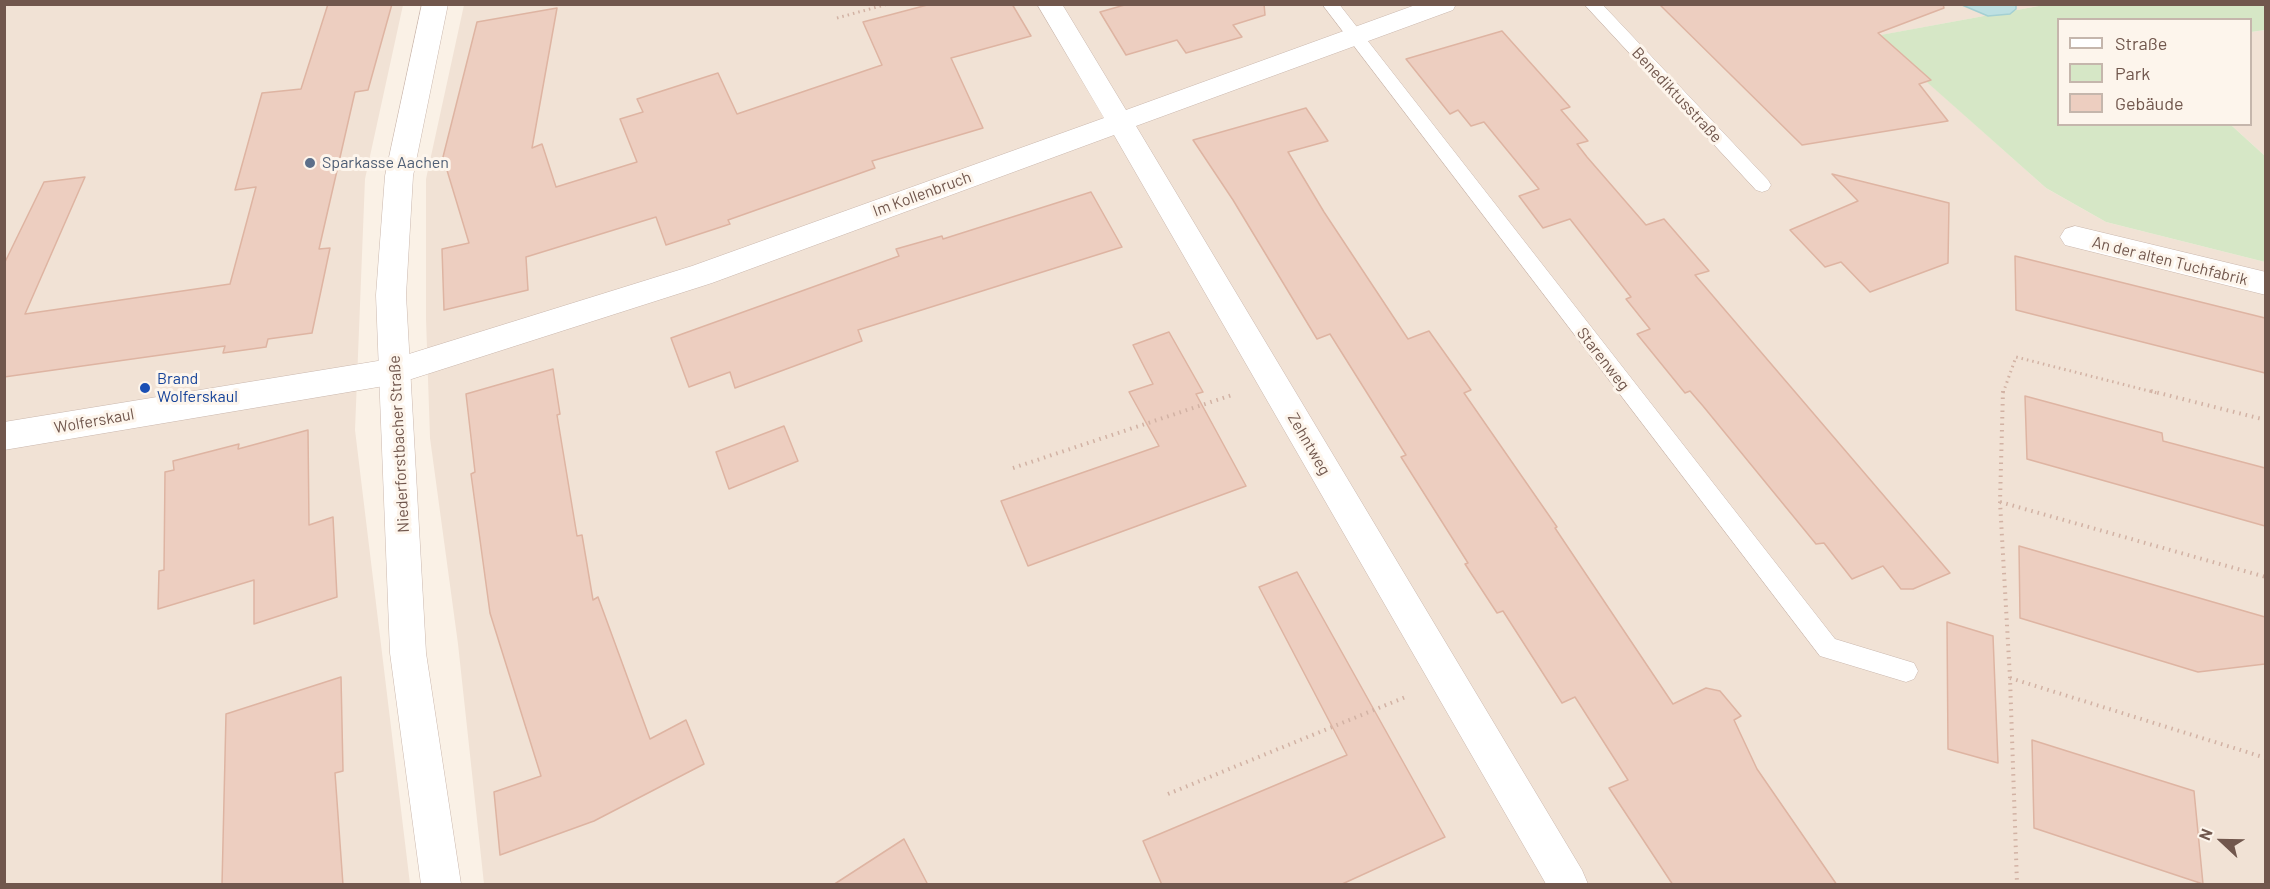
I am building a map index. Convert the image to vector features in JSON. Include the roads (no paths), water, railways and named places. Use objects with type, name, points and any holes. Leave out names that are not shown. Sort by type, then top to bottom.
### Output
[{"type":"street","name":"Niederforstbacher Straße","points":[[435,4],[399,176],[391,295],[408,653],[441,885]]},
{"type":"street","name":"Zehntweg","points":[[1048,4],[1120,122],[1568,885]]},
{"type":"street","name":"Im Kollenbruch","points":[[396,371],[701,275],[1444,4]]},
{"type":"street","name":"An der alten Tuchfabrik","points":[[2075,237],[2265,284]]},
{"type":"street","name":"Wolferskaul","points":[[4,436],[396,371]]},
{"type":"lane","name":"Starenweg","points":[[1329,4],[1353,38],[1828,648],[1906,671]]},
{"type":"lane","name":"Benediktusstraße","points":[[1592,4],[1762,184]]},
{"type":"water","points":[[1962,5],[2016,5],[2016,9],[2010,14],[1988,16]]},
{"type":"place","name":"Sparkasse Aachen","points":[[310,163]]},
{"type":"place","name":"Brand Wolferskaul","points":[[145,388]]}]
